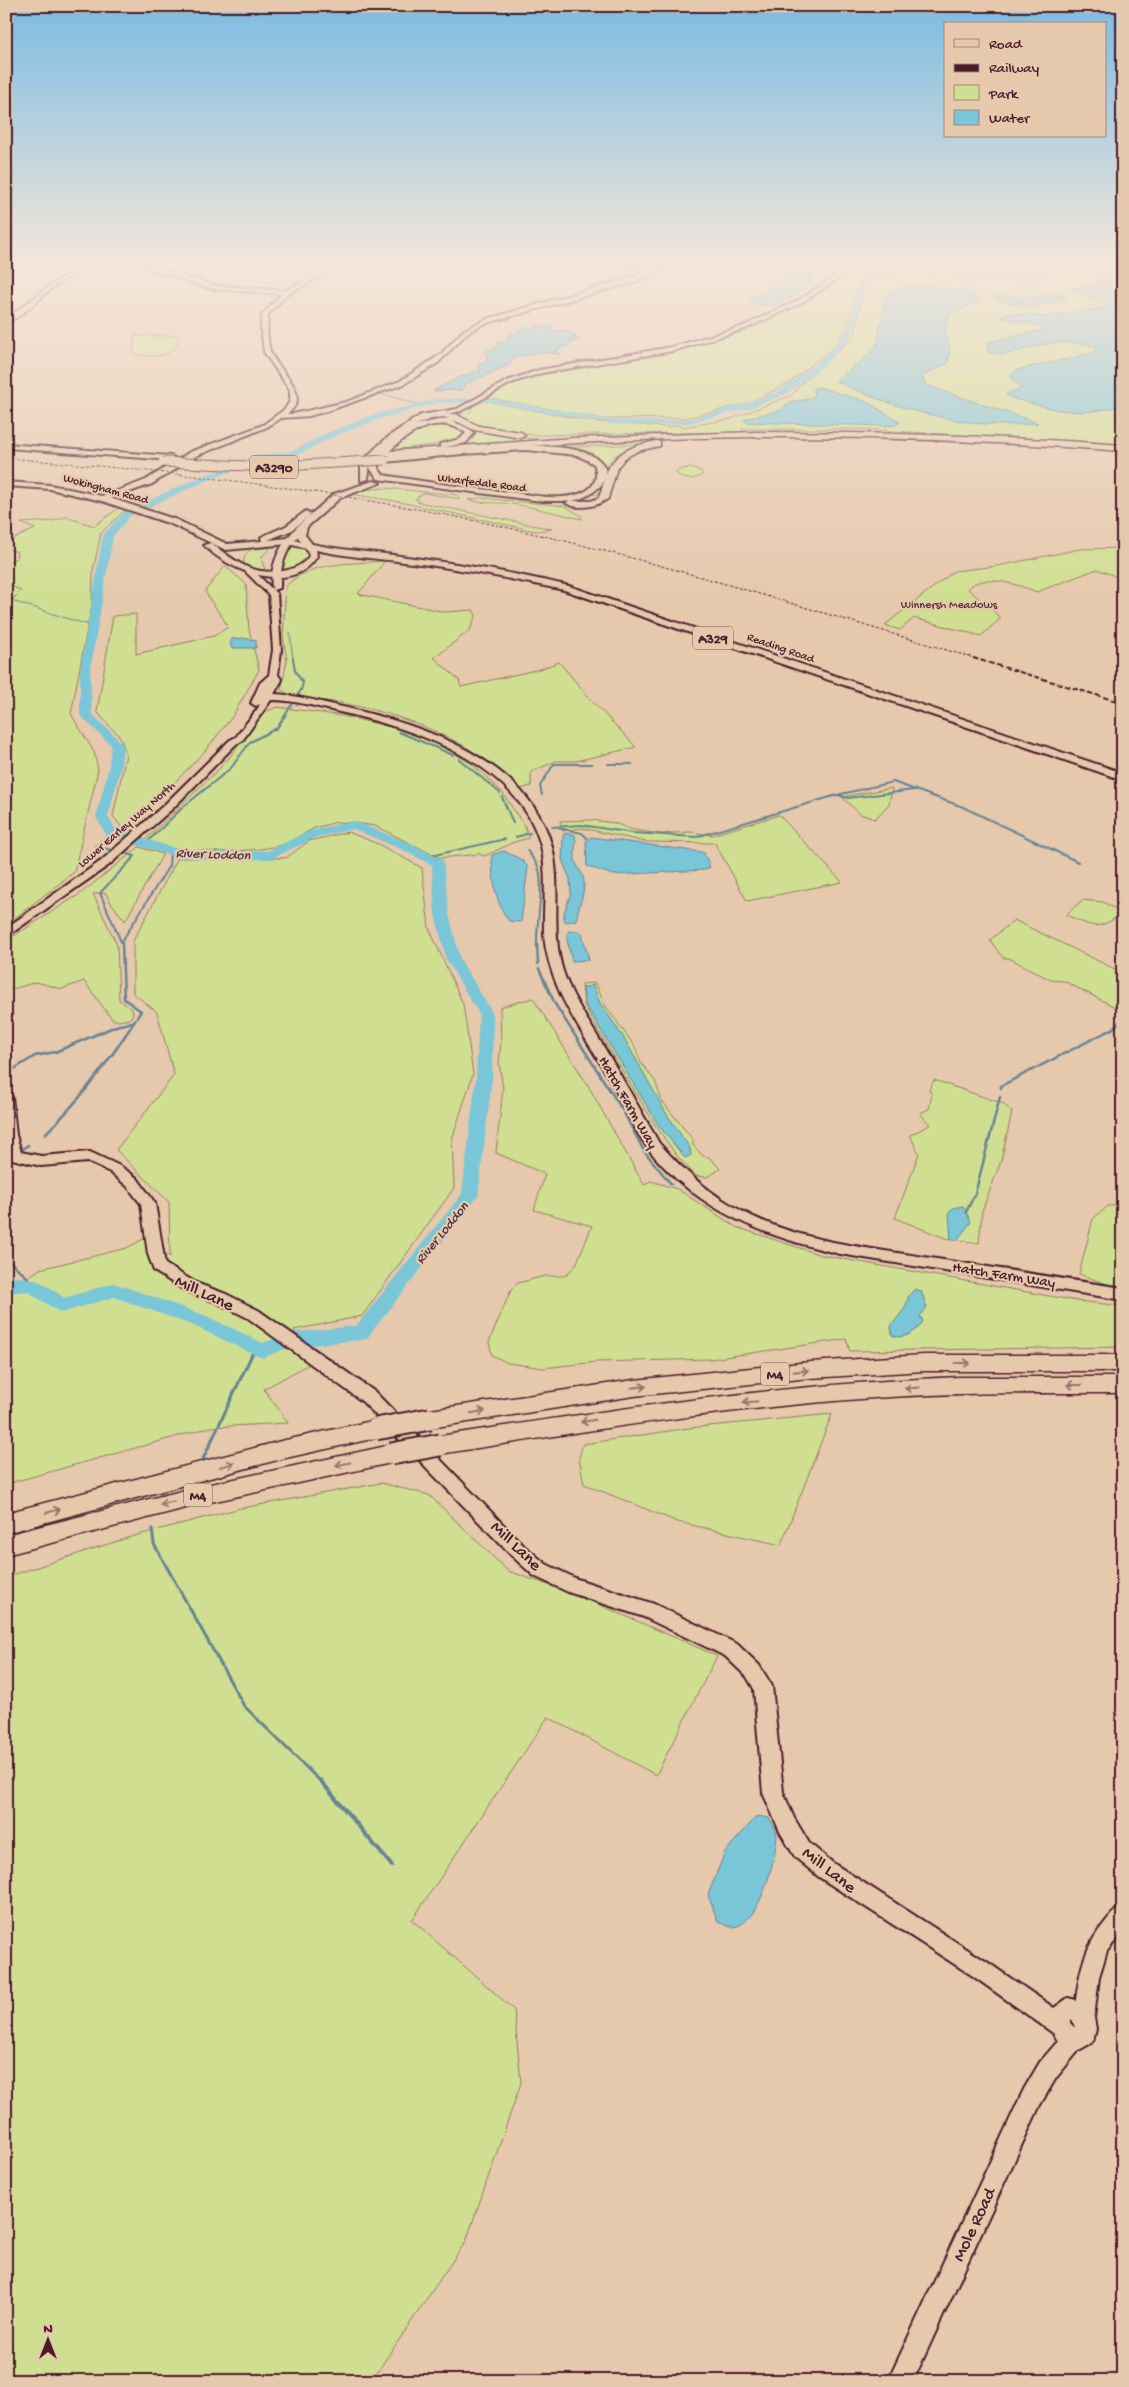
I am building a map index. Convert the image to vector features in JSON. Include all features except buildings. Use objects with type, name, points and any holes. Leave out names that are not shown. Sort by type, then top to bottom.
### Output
[{"type":"highway","points":[[458,413],[468,424],[483,429],[523,436],[634,437],[864,434],[1008,440],[1123,448]]},
{"type":"highway","points":[[387,457],[513,443],[634,437]]},
{"type":"highway","points":[[603,499],[616,461],[624,454],[637,448],[677,442],[767,438]]},
{"type":"highway","points":[[466,452],[606,442],[767,438],[937,441],[1123,452]]},
{"type":"highway","name":"M4","points":[[6,1523],[281,1450],[376,1429],[634,1388],[810,1370],[924,1363],[1123,1363]]},
{"type":"highway","name":"M4","points":[[6,1545],[196,1496],[391,1454],[615,1417],[813,1395],[938,1386],[1123,1385]]},
{"type":"main road","points":[[379,480],[374,464],[395,444],[414,428],[458,413]]},
{"type":"main road","points":[[364,480],[366,462],[413,422],[441,418]]},
{"type":"main road","name":"A3290","points":[[387,457],[454,444],[469,436],[470,432],[465,428],[441,418]]},
{"type":"main road","name":"A3290","points":[[6,446],[167,460]]},
{"type":"main road","name":"A3290","points":[[6,450],[268,467],[387,457],[544,449],[584,455],[598,464],[601,476],[597,487],[583,498]]},
{"type":"main road","points":[[353,480],[422,488]]},
{"type":"main road","name":"Lower Earley Way North","points":[[252,545],[289,528],[341,485],[364,480],[379,480]]},
{"type":"main road","name":"Lower Earley Way North","points":[[302,526],[337,496],[364,480]]},
{"type":"main road","name":"Wharfedale Road","points":[[379,480],[422,488],[533,501],[583,498]]},
{"type":"main road","name":"Wharfedale Road","points":[[379,480],[524,496],[583,498]]},
{"type":"main road","name":"Wokingham Road","points":[[6,484],[48,486],[104,499],[174,522],[223,546],[252,545],[277,541]]},
{"type":"main road","points":[[583,498],[594,504],[603,499]]},
{"type":"main road","points":[[302,526],[301,535],[313,554],[309,563]]},
{"type":"main road","name":"Wokingham Road","points":[[194,533],[216,551],[249,571]]},
{"type":"main road","name":"Reading Road","points":[[277,541],[366,556],[398,558],[490,572],[570,589],[1123,777]]},
{"type":"main road","points":[[239,565],[237,561],[239,554],[252,545]]},
{"type":"main road","name":"Reading Road","points":[[297,570],[309,563],[326,558],[366,556]]},
{"type":"main road","points":[[249,571],[297,570]]},
{"type":"street","points":[[104,499],[149,482],[193,454],[261,428],[280,416],[292,404],[293,390],[284,376]]},
{"type":"street","points":[[280,416],[296,416],[322,411],[414,376]]},
{"type":"street","points":[[458,413],[489,392],[524,376]]},
{"type":"street","name":"Lower Earley Way North","points":[[265,698],[265,683],[273,676],[277,650],[270,571],[288,542],[302,526]]},
{"type":"street","name":"Lower Earley Way North","points":[[270,555],[277,541],[289,528]]},
{"type":"street","points":[[249,571],[272,590],[297,570]]},
{"type":"street","name":"Lower Earley Way North","points":[[6,934],[64,894],[118,853],[168,807],[244,733],[265,698],[275,688],[277,680],[273,676]]},
{"type":"street","points":[[275,688],[278,694],[289,700]]},
{"type":"street","name":"Hatch Farm Way","points":[[265,698],[304,702],[348,710],[413,727],[456,747],[493,772],[517,794],[542,833],[551,866],[550,942],[555,965],[564,988],[654,1146],[670,1166],[698,1191],[754,1223],[800,1239],[840,1249],[1123,1294]]},
{"type":"street","name":"Mill Lane","points":[[6,1097],[9,1114],[8,1139],[14,1153],[41,1161],[78,1157],[97,1160],[115,1169],[132,1182],[148,1203],[154,1254],[159,1267],[190,1287],[221,1298],[253,1314],[283,1335],[296,1347],[369,1397],[494,1524],[518,1551],[540,1570],[574,1586],[648,1610],[731,1650],[753,1671],[763,1686],[773,1793],[787,1825],[802,1850],[826,1870],[1028,2002],[1069,2022]]},
{"type":"street","points":[[1069,2022],[1089,1977],[1099,1945],[1123,1916]]},
{"type":"street","name":"Mole Road","points":[[900,2381],[1032,2097],[1048,2070],[1069,2022]]},
{"type":"green space","points":[[529,376],[797,376],[790,382],[749,403],[686,418],[604,419],[485,397],[502,387]]},
{"type":"green space","points":[[809,376],[1123,376],[1123,445],[861,429],[742,429],[744,432],[535,435],[478,427],[462,418],[465,409],[481,400],[596,422],[669,427],[676,425],[683,427],[731,419],[792,395]]},
{"type":"green space","points":[[430,425],[454,426],[464,433],[460,439],[454,442],[392,450],[417,429]]},
{"type":"green space","points":[[470,429],[505,436],[546,440],[460,445],[473,439],[475,434]]},
{"type":"green space","points":[[645,444],[622,451],[614,457],[607,467],[598,495],[591,494],[601,484],[593,458],[549,448]]},
{"type":"green space","points":[[690,468],[701,471],[703,474],[697,478],[689,479],[676,473],[681,469]]},
{"type":"green space","points":[[384,488],[457,495],[460,499],[424,493],[415,499],[419,500],[417,502],[552,529],[535,531],[395,501],[351,494],[364,490]]},
{"type":"green space","points":[[481,498],[565,506],[581,516],[582,519],[514,504],[468,500]]},
{"type":"green space","points":[[119,508],[125,510],[101,533],[93,571],[92,603],[71,714],[94,752],[98,770],[74,872],[6,925],[6,564],[16,558],[17,552],[6,548],[13,539],[35,529],[21,523],[53,521],[66,517],[94,526]]},
{"type":"green space","points":[[274,543],[261,558],[265,570],[250,567],[244,563],[250,550]]},
{"type":"green space","points":[[291,543],[306,549],[310,556],[301,565],[280,571]]},
{"type":"green space","name":"Winnersh Meadows","points":[[1123,548],[1123,579],[1097,569],[1037,592],[1011,583],[981,581],[974,584],[968,589],[1001,618],[981,636],[914,618],[900,630],[885,625],[954,571],[998,566],[1080,549]]},
{"type":"green space","points":[[385,561],[358,594],[445,612],[473,610],[476,615],[470,630],[434,658],[459,680],[461,687],[540,669],[559,662],[593,702],[636,747],[576,761],[556,761],[531,772],[531,786],[521,789],[503,773],[464,746],[421,725],[375,710],[296,696],[281,690],[287,661],[283,636],[286,586],[307,572],[319,568],[332,565]]},
{"type":"green space","points":[[225,566],[246,584],[249,630],[259,670],[232,717],[204,752],[126,833],[113,816],[126,755],[121,738],[97,712],[113,616],[136,614],[136,654],[214,636],[228,627],[205,591]]},
{"type":"green space","points":[[277,707],[343,716],[412,732],[452,752],[472,764],[502,792],[525,827],[529,838],[514,842],[485,856],[479,854],[440,858],[375,826],[356,823],[337,822],[314,828],[283,845],[261,849],[221,852],[174,849],[145,840],[225,763],[265,712]]},
{"type":"green space","points":[[892,788],[889,804],[875,819],[860,814],[842,797]]},
{"type":"green space","points":[[779,815],[842,882],[747,901],[715,843],[646,842],[582,828],[562,831],[560,821],[591,820],[614,823],[633,830],[661,834],[690,832],[712,835]]},
{"type":"green space","points":[[348,832],[378,844],[422,868],[429,928],[463,1004],[473,1074],[452,1139],[454,1188],[362,1316],[294,1330],[309,1364],[264,1389],[288,1423],[211,1427],[6,1484],[6,1293],[40,1269],[127,1248],[145,1238],[170,1257],[169,1202],[116,1150],[174,1075],[157,1012],[133,993],[133,941],[178,858],[286,858],[309,841]]},
{"type":"green space","points":[[139,847],[163,854],[125,921],[106,893],[93,894],[117,945],[119,1000],[132,1009],[133,1014],[130,1019],[119,1021],[112,1019],[84,981],[62,989],[36,982],[6,991],[6,941],[80,894]]},
{"type":"green space","points":[[1082,900],[1103,902],[1122,913],[1107,923],[1095,926],[1066,915]]},
{"type":"green space","points":[[1014,920],[1123,973],[1123,1011],[1064,981],[1051,980],[1009,958],[1003,958],[990,940]]},
{"type":"green space","points":[[595,983],[606,1007],[634,1045],[641,1063],[655,1081],[662,1101],[694,1141],[692,1144],[703,1156],[709,1157],[720,1169],[707,1177],[696,1176],[676,1155],[656,1126],[584,1004],[582,984]]},
{"type":"green space","points":[[533,998],[587,1084],[644,1185],[651,1181],[677,1189],[736,1227],[821,1255],[1077,1301],[1123,1306],[1123,1347],[850,1351],[846,1339],[711,1359],[596,1362],[543,1368],[508,1363],[492,1355],[489,1342],[511,1290],[518,1283],[545,1276],[565,1276],[576,1265],[592,1226],[534,1210],[545,1174],[496,1153],[503,1088],[499,1063],[501,1042],[500,1007]]},
{"type":"green space","points":[[934,1080],[1004,1104],[1012,1112],[1001,1161],[982,1211],[979,1243],[945,1238],[895,1218],[919,1154],[910,1135],[930,1125],[920,1113],[929,1109],[932,1094],[929,1090]]},
{"type":"green space","points":[[1123,1205],[1123,1286],[1107,1284],[1079,1274],[1093,1219],[1108,1206]]},
{"type":"green space","points":[[832,1414],[781,1545],[678,1522],[584,1484],[579,1457],[583,1444],[689,1428]]},
{"type":"green space","points":[[381,1483],[429,1495],[508,1571],[577,1595],[717,1656],[656,1775],[548,1717],[412,1920],[514,2010],[521,2083],[466,2241],[371,2381],[6,2381],[6,1577],[127,1538],[237,1509]]},
{"type":"water","points":[[483,376],[465,384],[463,390],[433,391],[458,378]]},
{"type":"water","points":[[842,376],[922,376],[925,385],[1038,423],[1013,425],[987,424],[934,416],[883,401],[836,381]]},
{"type":"water","points":[[1123,376],[1123,405],[1079,412],[1041,406],[1011,398],[1006,394],[1022,388],[1011,377]]},
{"type":"water","points":[[819,387],[867,402],[900,422],[896,425],[886,426],[746,422],[744,419],[782,410],[789,402],[810,399],[815,395],[813,389]]},
{"type":"water","points":[[232,639],[256,640],[256,648],[232,648],[230,644]]},
{"type":"water","points":[[564,834],[575,835],[575,859],[584,881],[584,886],[576,920],[566,922],[564,920],[564,913],[571,893],[570,879],[562,860],[563,837]]},
{"type":"water","points":[[591,837],[701,852],[704,853],[710,867],[704,870],[613,875],[587,866],[586,841]]},
{"type":"water","points":[[504,851],[522,860],[528,867],[521,922],[509,921],[500,906],[495,890],[492,855]]},
{"type":"water","points":[[569,931],[582,933],[589,960],[572,961],[566,935]]},
{"type":"water","points":[[593,985],[600,1003],[624,1038],[666,1113],[690,1148],[691,1155],[685,1158],[659,1126],[585,1004],[583,988]]},
{"type":"water","points":[[963,1206],[971,1222],[957,1240],[951,1239],[949,1213],[953,1208]]},
{"type":"water","points":[[915,1289],[921,1291],[927,1307],[920,1316],[923,1321],[910,1334],[896,1337],[892,1335],[891,1326],[905,1308],[909,1295]]},
{"type":"water","points":[[757,1816],[769,1818],[777,1835],[770,1874],[765,1889],[751,1916],[742,1924],[730,1927],[718,1922],[708,1895],[725,1852]]},
{"type":"waterway","name":"River Loddon","points":[[6,1286],[14,1284],[29,1285],[43,1292],[61,1306],[114,1290],[198,1320],[262,1351],[289,1340],[361,1333],[470,1196],[484,1078],[486,1014],[453,959],[442,914],[438,863],[405,846],[354,825],[313,834],[270,855],[214,856],[176,853],[111,833],[102,817],[115,766],[117,744],[86,715],[85,671],[108,535],[128,513],[201,480],[259,458],[294,453],[332,434],[373,418],[437,401],[490,400],[614,422],[661,423],[689,421],[747,406],[781,393],[804,376]]},
{"type":"waterway","points":[[378,393],[421,405]]},
{"type":"waterway","points":[[469,413],[473,406],[486,400]]},
{"type":"waterway","points":[[6,583],[21,591],[13,599],[15,602],[94,626]]},
{"type":"waterway","points":[[290,633],[293,659]]},
{"type":"waterway","points":[[144,845],[182,808],[231,768],[250,742],[277,728],[301,690],[303,683],[295,671],[293,658]]},
{"type":"waterway","points":[[399,732],[453,755]]},
{"type":"waterway","points":[[459,759],[500,793]]},
{"type":"waterway","points":[[542,795],[540,786],[554,764],[592,764]]},
{"type":"waterway","points":[[608,764],[632,764]]},
{"type":"waterway","points":[[552,827],[581,825],[633,833],[696,837],[837,795],[893,782],[963,807],[1078,862]]},
{"type":"waterway","points":[[838,795],[848,798],[914,790]]},
{"type":"waterway","points":[[502,797],[513,823]]},
{"type":"waterway","points":[[559,828],[582,833],[587,838]]},
{"type":"waterway","points":[[111,833],[96,846],[115,851]]},
{"type":"waterway","points":[[516,837],[530,833]]},
{"type":"waterway","points":[[426,857],[505,839]]},
{"type":"waterway","points":[[527,850],[538,866],[540,874],[537,944]]},
{"type":"waterway","points":[[120,852],[135,856],[100,893],[122,944]]},
{"type":"waterway","points":[[122,941],[169,866],[170,852]]},
{"type":"waterway","points":[[45,1134],[97,1076],[141,1011],[124,999],[122,943]]},
{"type":"waterway","points":[[537,944],[538,964]]},
{"type":"waterway","points":[[539,969],[555,1004],[623,1111],[644,1151],[671,1184]]},
{"type":"waterway","points":[[1001,1088],[1001,1086],[1112,1029],[1123,1019]]},
{"type":"waterway","points":[[6,1074],[35,1056],[55,1052],[116,1026],[133,1022]]},
{"type":"waterway","points":[[966,1212],[975,1194],[1000,1097]]},
{"type":"waterway","points":[[20,1151],[28,1145]]},
{"type":"waterway","points":[[6,1258],[38,1287]]},
{"type":"waterway","points":[[203,1459],[255,1348]]},
{"type":"waterway","points":[[152,1529],[154,1544],[244,1706],[321,1782]]},
{"type":"waterway","points":[[320,1780],[392,1866]]},
{"type":"railway","points":[[6,458],[187,475],[307,491],[367,500],[486,523],[610,552],[794,604],[977,659]]},
{"type":"railway","points":[[973,658],[1123,703]]}]
